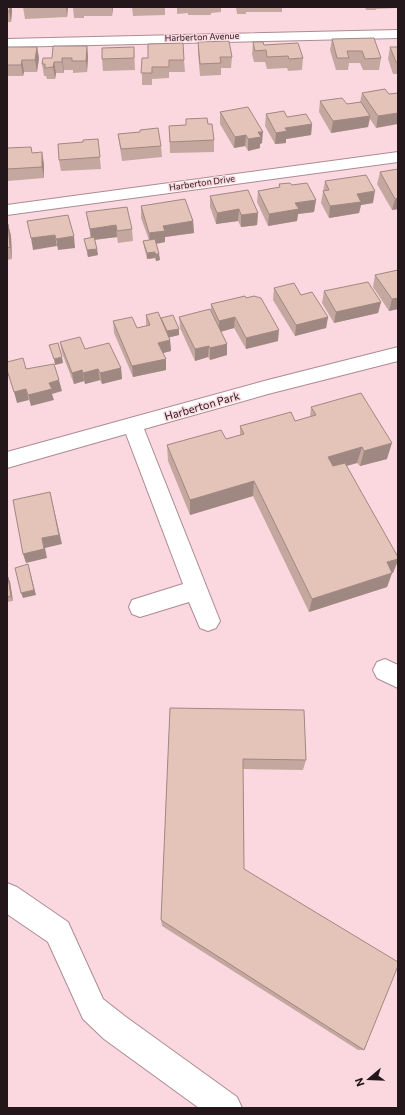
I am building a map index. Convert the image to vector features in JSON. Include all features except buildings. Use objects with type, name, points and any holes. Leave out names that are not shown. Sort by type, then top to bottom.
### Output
[{"type":"street","name":"Harberton Avenue","points":[[7,43],[398,34]]},
{"type":"street","name":"Harberton Drive","points":[[7,210],[398,157]]},
{"type":"street","name":"Harberton Park","points":[[7,460],[268,387],[398,354]]},
{"type":"street","points":[[132,426],[208,621]]},
{"type":"street","points":[[140,607],[197,590]]},
{"type":"street","points":[[7,897],[58,932],[93,1009],[115,1028],[196,1088],[226,1108]]}]
